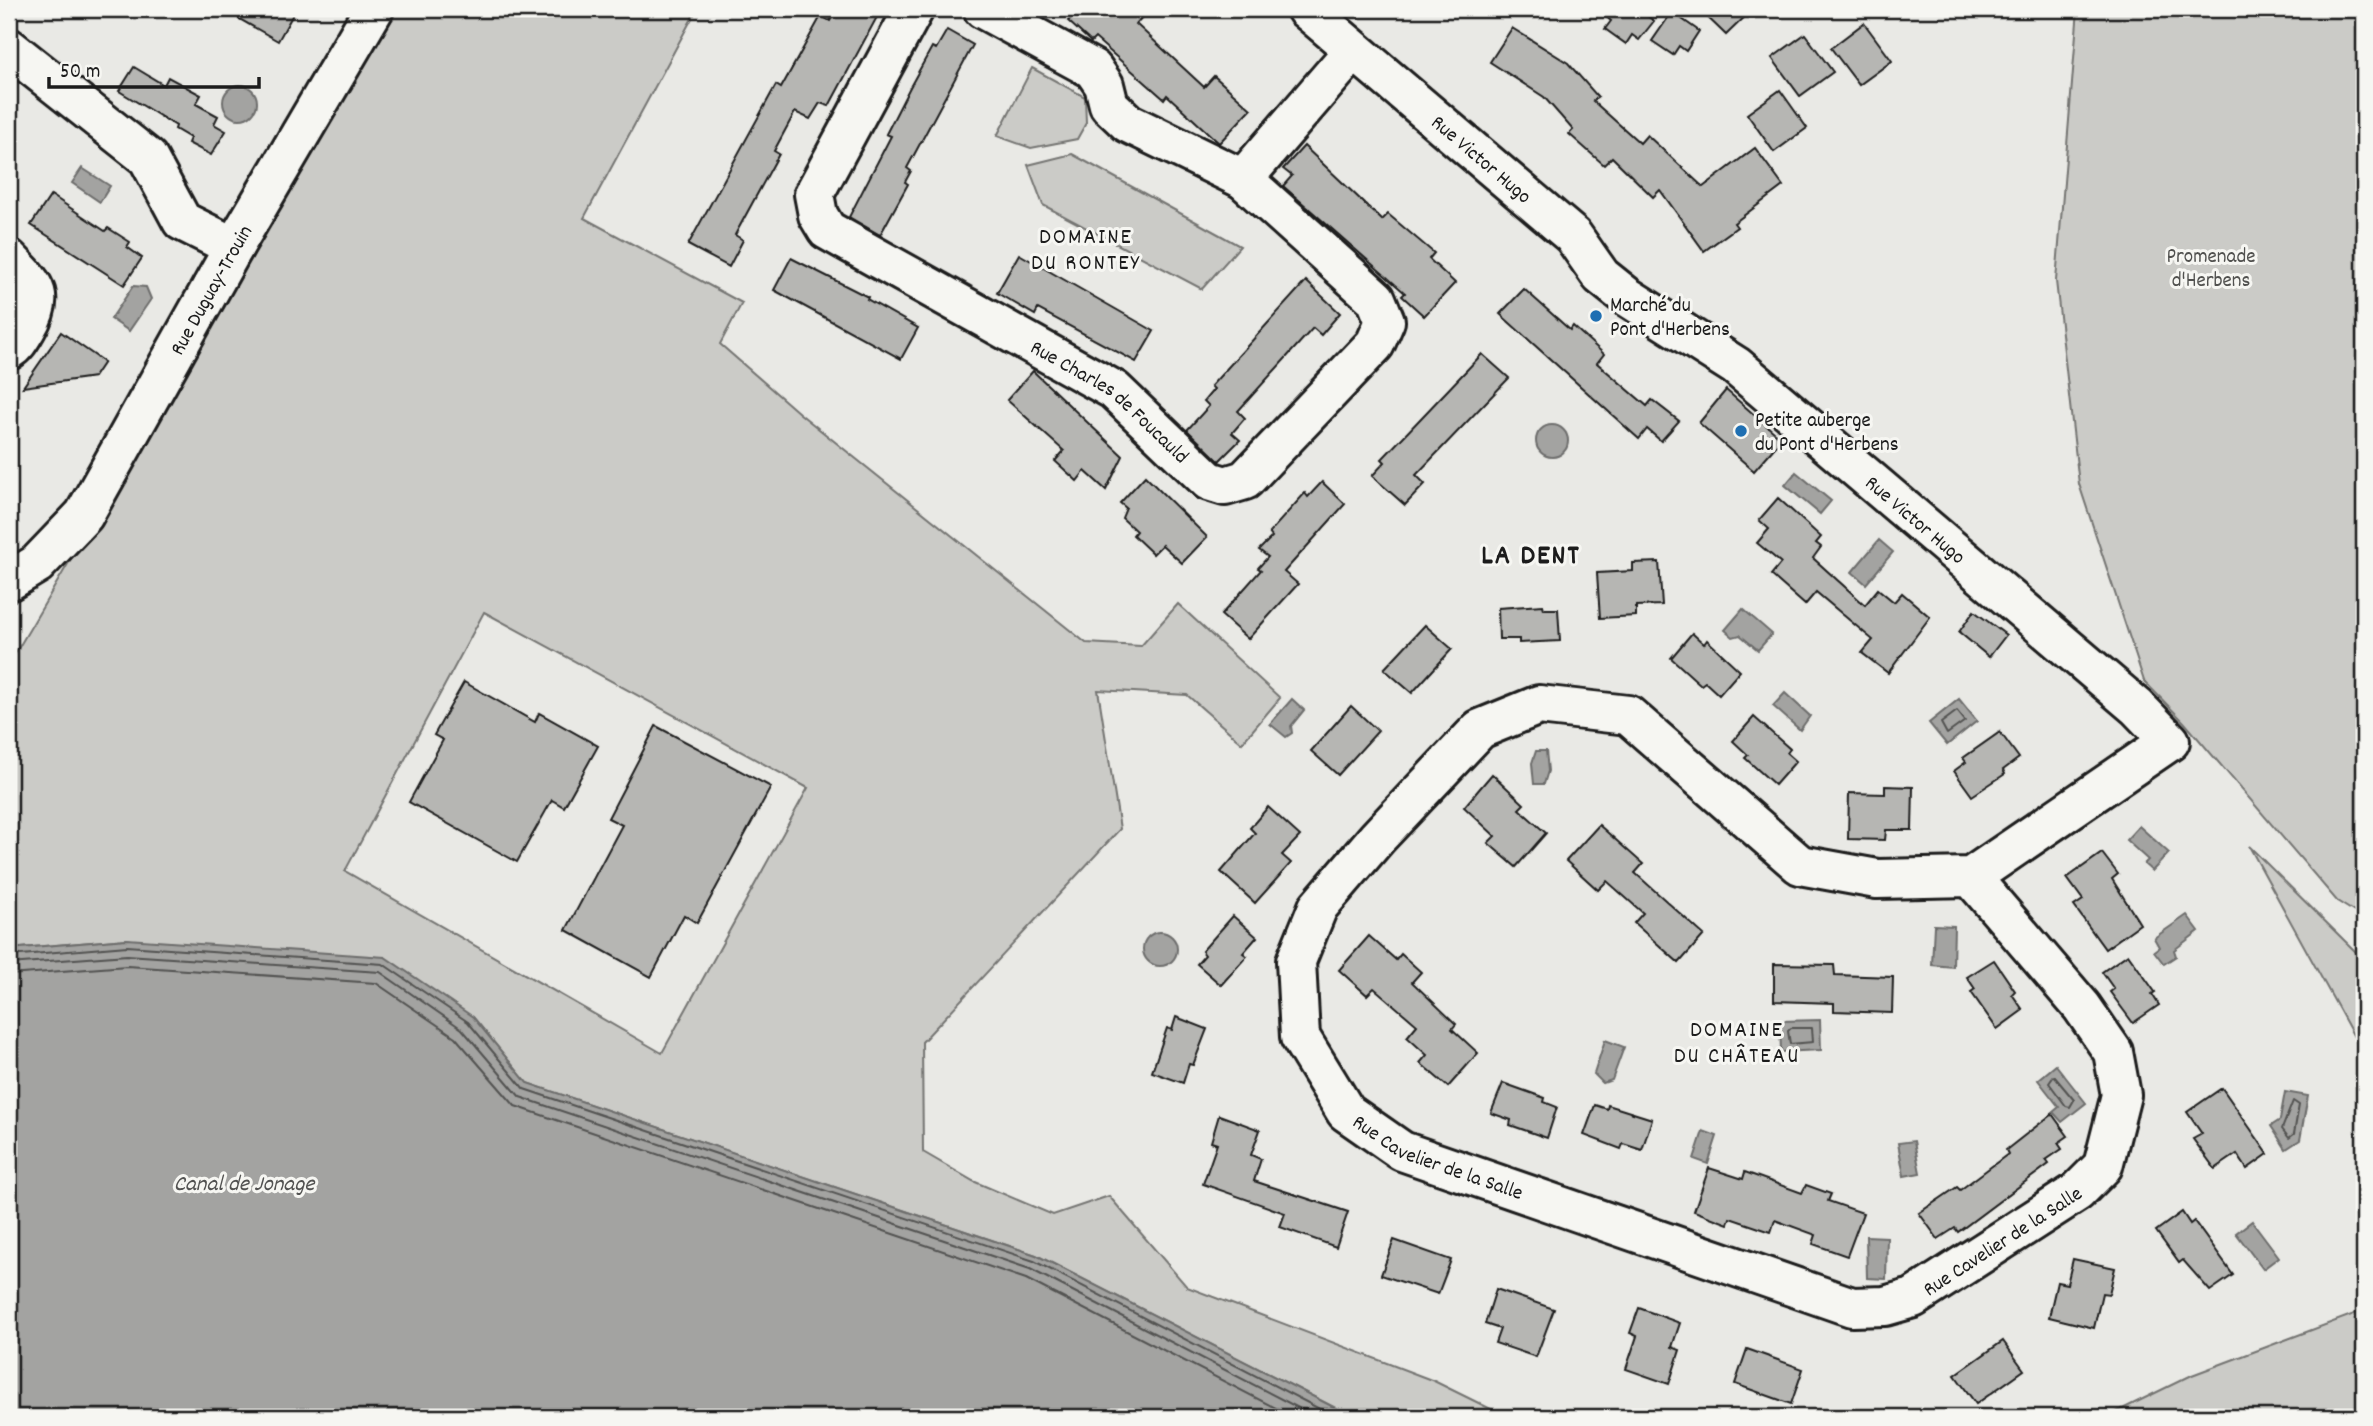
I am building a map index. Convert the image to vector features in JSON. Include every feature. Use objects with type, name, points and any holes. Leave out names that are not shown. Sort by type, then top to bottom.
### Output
[{"type":"street","name":"Rue Duguay-Trouin","points":[[23,573],[84,515],[234,247],[374,9]]},
{"type":"street","name":"Rue Charles de Foucauld","points":[[914,9],[814,194],[818,215],[827,229],[1114,390],[1209,481],[1225,486],[1245,480],[1375,344],[1385,321],[1376,299],[1243,179],[1128,123],[1109,105],[1104,85],[1093,69],[983,9]]},
{"type":"street","name":"Rue Victor Hugo","points":[[1306,9],[1573,236],[1601,276],[1626,296],[1736,366],[2137,707],[2170,741],[1971,877]]},
{"type":"street","points":[[9,48],[148,158],[182,221],[234,247]]},
{"type":"street","points":[[1243,179],[1353,51]]},
{"type":"street","points":[[9,259],[32,283],[38,298],[35,314],[15,346],[9,350]]},
{"type":"street","name":"Rue Cavelier de la Salle","points":[[1539,705],[1628,715],[1800,865],[1877,879],[1971,877],[2029,942],[2113,1052],[2121,1095],[2103,1166],[2077,1192],[1936,1285],[1913,1298],[1885,1306],[1852,1307],[1402,1151],[1346,1112],[1300,1037],[1296,961],[1318,907],[1377,838],[1480,729],[1539,705]]},
{"type":"green space","points":[[395,9],[697,9],[584,218],[742,303],[720,344],[799,413],[1086,643],[1141,646],[1178,604],[1280,698],[1242,743],[1187,695],[1098,690],[1120,829],[922,1042],[923,1152],[973,1181],[1053,1215],[1109,1196],[1187,1287],[1434,1381],[1507,1417],[1353,1417],[1036,1255],[527,1083],[473,1017],[127,939],[9,949],[9,664]],"holes":[[[484,612],[808,788],[662,1053],[345,871]]]},
{"type":"green space","name":"Promenade d'Herbens","points":[[2078,9],[2364,9],[2364,918],[2337,901],[2184,722],[2144,681],[2079,484],[2056,281]]},
{"type":"green space","points":[[1032,68],[1085,97],[1086,123],[1077,139],[1031,148],[997,136]]},
{"type":"green space","points":[[1072,154],[1240,246],[1202,289],[1043,205],[1028,165]]},
{"type":"green space","points":[[2249,846],[2364,960],[2364,1055]]},
{"type":"green space","points":[[2364,1303],[2364,1417],[2106,1417],[2192,1375],[2357,1313]]},
{"type":"water","points":[[240,85],[252,90],[257,102],[252,114],[240,119],[228,114],[223,102],[228,90]]},
{"type":"water","points":[[82,168],[110,186],[100,202],[72,183]]},
{"type":"water","points":[[133,286],[146,287],[151,299],[129,331],[111,319]]},
{"type":"water","points":[[1552,425],[1563,430],[1568,441],[1563,452],[1552,457],[1541,452],[1536,441],[1541,430]]},
{"type":"water","points":[[1796,472],[1831,501],[1820,514],[1785,485]]},
{"type":"water","points":[[1879,540],[1893,552],[1866,584],[1852,572]]},
{"type":"water","points":[[1743,609],[1772,634],[1758,650],[1740,635],[1733,637],[1725,630]]},
{"type":"water","points":[[1785,693],[1810,716],[1800,730],[1773,706]]},
{"type":"water","points":[[1292,699],[1304,710],[1291,726],[1292,733],[1286,737],[1270,724]]},
{"type":"water","points":[[1959,699],[1977,721],[1947,745],[1929,723]]},
{"type":"water","points":[[1536,751],[1546,751],[1548,771],[1544,784],[1534,784],[1532,763]]},
{"type":"water","points":[[2139,826],[2169,853],[2152,871],[2144,864],[2148,860],[2126,840]]},
{"type":"water","points":[[2187,915],[2199,931],[2174,950],[2176,956],[2164,964],[2154,951],[2159,947],[2154,938]]},
{"type":"water","points":[[1934,925],[1954,926],[1953,967],[1932,965]]},
{"type":"water","points":[[1160,932],[1172,937],[1177,949],[1172,961],[1160,966],[1148,961],[1143,949],[1148,937]]},
{"type":"water","name":"Canal de Jonage","points":[[127,939],[385,957],[473,1017],[527,1083],[1036,1255],[1353,1417],[9,1417],[9,949]]},
{"type":"water","points":[[1820,1020],[1821,1050],[1781,1052],[1780,1021]]},
{"type":"water","points":[[1605,1040],[1624,1047],[1612,1080],[1603,1083],[1594,1074]]},
{"type":"water","points":[[2056,1065],[2086,1103],[2062,1122],[2053,1112],[2059,1107],[2038,1080]]},
{"type":"water","points":[[2285,1092],[2308,1096],[2300,1140],[2286,1149],[2271,1126],[2280,1120]]},
{"type":"water","points":[[1703,1131],[1717,1136],[1708,1164],[1694,1159]]},
{"type":"water","points":[[1914,1141],[1920,1173],[1904,1176],[1898,1143]]},
{"type":"water","points":[[2252,1221],[2279,1257],[2263,1269],[2236,1233]]},
{"type":"water","points":[[1866,1236],[1887,1237],[1886,1279],[1867,1278]]},
{"type":"building","points":[[222,9],[296,9],[278,41]]},
{"type":"building","points":[[837,9],[863,9],[877,17],[829,106],[820,103],[810,119],[795,112],[774,151],[779,154],[735,235],[743,240],[729,267],[688,245],[776,85],[781,88],[821,16],[830,21]]},
{"type":"building","points":[[1079,9],[1149,9],[1136,24],[1204,87],[1214,76],[1251,109],[1219,143],[1167,95],[1164,99],[1095,38],[1091,42],[1068,21]]},
{"type":"building","points":[[1597,9],[1638,9],[1654,21],[1639,40],[1632,35],[1626,44],[1605,29],[1611,21]]},
{"type":"building","points":[[1699,9],[1753,9],[1726,35]]},
{"type":"building","points":[[1672,12],[1699,31],[1686,51],[1679,46],[1673,55],[1652,41]]},
{"type":"building","points":[[1864,23],[1892,61],[1859,85],[1831,48]]},
{"type":"building","points":[[1512,28],[1568,63],[1598,97],[1593,101],[1640,143],[1647,135],[1703,187],[1755,148],[1783,186],[1734,223],[1737,227],[1704,251],[1660,190],[1653,197],[1612,157],[1604,165],[1569,134],[1573,130],[1544,97],[1490,62]]},
{"type":"building","points":[[947,30],[973,45],[907,168],[911,171],[905,182],[908,184],[880,235],[849,217],[891,136],[886,134],[910,87],[932,47],[936,49]]},
{"type":"building","points":[[1805,34],[1833,72],[1800,96],[1772,58]]},
{"type":"building","points":[[134,67],[164,85],[168,77],[201,95],[196,104],[218,116],[214,124],[226,131],[211,155],[188,143],[190,138],[175,129],[176,126],[119,91]]},
{"type":"building","points":[[1780,90],[1807,128],[1774,152],[1747,114]]},
{"type":"building","points":[[1304,146],[1382,220],[1388,214],[1434,253],[1429,259],[1455,283],[1424,316],[1402,296],[1405,293],[1283,186],[1292,176],[1283,169]]},
{"type":"building","points":[[51,195],[105,231],[108,228],[130,242],[127,247],[142,258],[124,285],[31,225]]},
{"type":"building","points":[[1019,254],[1154,331],[1136,362],[1038,309],[1035,315],[997,293]]},
{"type":"building","points":[[791,258],[868,297],[867,299],[918,328],[901,359],[774,290]]},
{"type":"building","points":[[1306,281],[1340,313],[1321,335],[1313,328],[1238,411],[1245,418],[1232,433],[1240,440],[1219,461],[1187,430],[1209,406],[1204,401],[1214,389],[1211,386]]},
{"type":"building","points":[[1524,289],[1570,330],[1573,326],[1604,354],[1597,363],[1647,406],[1652,400],[1679,421],[1661,441],[1647,429],[1639,439],[1500,314]]},
{"type":"building","points":[[61,332],[104,362],[94,377],[23,387]]},
{"type":"building","points":[[1482,354],[1509,378],[1416,475],[1425,484],[1405,505],[1372,476],[1385,462],[1382,459]]},
{"type":"building","points":[[1033,371],[1123,456],[1106,490],[1085,471],[1077,481],[1055,461],[1064,451],[1007,400]]},
{"type":"building","name":"Petite auberge du Pont d'Herbens","points":[[1726,390],[1782,439],[1754,471],[1699,423]]},
{"type":"building","points":[[1145,476],[1207,537],[1182,563],[1162,545],[1153,554],[1133,535],[1136,531],[1122,518],[1126,508],[1120,503]]},
{"type":"building","points":[[1322,482],[1345,504],[1284,572],[1298,584],[1248,639],[1221,615],[1261,570],[1258,568],[1268,557],[1259,550],[1272,537],[1269,533],[1305,493],[1308,497]]},
{"type":"building","points":[[1778,498],[1821,537],[1816,543],[1821,547],[1813,558],[1865,605],[1878,589],[1894,602],[1902,593],[1930,617],[1888,673],[1862,653],[1873,640],[1816,592],[1805,605],[1771,575],[1781,563],[1757,543],[1769,529],[1759,520]]},
{"type":"building","points":[[1659,562],[1662,605],[1636,606],[1636,616],[1600,618],[1597,573],[1633,571],[1633,563]]},
{"type":"building","points":[[1543,605],[1544,609],[1558,609],[1560,641],[1519,643],[1519,639],[1499,639],[1498,608]]},
{"type":"building","points":[[1974,611],[2006,635],[1989,657],[1959,632]]},
{"type":"building","points":[[1425,625],[1452,649],[1412,693],[1384,669]]},
{"type":"building","points":[[1692,633],[1704,644],[1707,640],[1740,671],[1719,695],[1705,682],[1701,685],[1671,658]]},
{"type":"building","points":[[464,682],[535,722],[539,713],[598,746],[564,807],[552,800],[517,862],[409,802],[443,740],[434,735]]},
{"type":"building","points":[[1351,706],[1378,731],[1338,775],[1311,751]]},
{"type":"building","points":[[1754,717],[1790,749],[1787,753],[1796,761],[1775,785],[1745,758],[1748,755],[1733,741]]},
{"type":"building","points":[[656,726],[771,787],[697,923],[684,915],[651,977],[566,930],[622,825],[608,818]]},
{"type":"building","points":[[2000,732],[2019,758],[2003,770],[2005,774],[1972,796],[1954,771],[1966,762],[1963,758]]},
{"type":"building","points":[[1492,774],[1524,804],[1519,809],[1546,833],[1516,867],[1488,843],[1495,836],[1464,807]]},
{"type":"building","points":[[1885,786],[1913,787],[1912,830],[1886,830],[1885,840],[1848,839],[1849,793],[1885,794]]},
{"type":"building","points":[[1268,807],[1300,836],[1282,855],[1291,863],[1255,903],[1221,872],[1255,833],[1250,828]]},
{"type":"building","points":[[1599,825],[1643,864],[1635,873],[1704,935],[1679,963],[1634,923],[1643,913],[1607,881],[1598,890],[1566,861]]},
{"type":"building","points":[[2102,853],[2118,874],[2112,879],[2140,924],[2105,949],[2074,906],[2083,900],[2067,878]]},
{"type":"building","points":[[1233,916],[1257,937],[1243,953],[1247,956],[1221,985],[1197,964],[1205,955],[1202,951]]},
{"type":"building","points":[[1369,936],[1396,960],[1401,954],[1421,972],[1412,982],[1456,1024],[1452,1029],[1478,1053],[1448,1087],[1420,1063],[1427,1055],[1407,1037],[1417,1025],[1374,988],[1367,995],[1339,970]]},
{"type":"building","points":[[2128,954],[2155,992],[2152,994],[2159,1005],[2133,1023],[2110,992],[2114,989],[2102,972]]},
{"type":"building","points":[[1994,960],[2015,991],[2012,994],[2023,1010],[1997,1029],[1971,992],[1975,989],[1967,977]]},
{"type":"building","points":[[1774,964],[1834,965],[1835,975],[1893,977],[1892,1013],[1834,1011],[1834,1003],[1774,1001]]},
{"type":"building","points":[[1176,1017],[1207,1029],[1193,1065],[1189,1064],[1183,1083],[1152,1072],[1167,1028],[1172,1030]]},
{"type":"building","points":[[1503,1083],[1545,1098],[1544,1102],[1557,1107],[1547,1138],[1510,1125],[1511,1120],[1491,1113]]},
{"type":"building","points":[[2222,1088],[2268,1154],[2247,1169],[2237,1154],[2215,1169],[2193,1139],[2202,1134],[2187,1112]]},
{"type":"building","points":[[1595,1105],[1607,1109],[1608,1105],[1652,1119],[1642,1150],[1623,1144],[1621,1149],[1584,1135]]},
{"type":"building","points":[[2052,1114],[2068,1136],[2058,1143],[2062,1149],[2046,1160],[2049,1164],[1958,1232],[1955,1228],[1938,1239],[1919,1213],[1957,1187],[1960,1190],[2008,1154],[2006,1150]]},
{"type":"building","points":[[1219,1115],[1260,1130],[1251,1155],[1261,1159],[1254,1181],[1348,1212],[1336,1247],[1280,1227],[1285,1213],[1203,1184],[1217,1144],[1211,1142]]},
{"type":"building","points":[[1709,1168],[1743,1179],[1745,1172],[1802,1193],[1806,1185],[1831,1194],[1828,1201],[1863,1213],[1847,1256],[1813,1244],[1816,1235],[1775,1220],[1771,1232],[1730,1218],[1728,1224],[1694,1211]]},
{"type":"building","points":[[2182,1212],[2190,1224],[2194,1221],[2233,1275],[2210,1291],[2183,1260],[2179,1263],[2156,1231]]},
{"type":"building","points":[[1394,1240],[1451,1260],[1438,1294],[1381,1275]]},
{"type":"building","points":[[2073,1259],[2115,1268],[2109,1294],[2102,1293],[2094,1328],[2049,1317],[2057,1282],[2067,1284]]},
{"type":"building","points":[[1496,1289],[1554,1309],[1536,1357],[1495,1343],[1500,1329],[1485,1324]]},
{"type":"building","points":[[1639,1308],[1680,1323],[1672,1347],[1680,1350],[1669,1384],[1626,1369],[1637,1336],[1630,1333]]},
{"type":"building","points":[[2003,1341],[2024,1370],[1976,1404],[1955,1375]]},
{"type":"building","points":[[1747,1349],[1803,1369],[1791,1404],[1735,1384]]},
{"type":"place","name":"Marché du Pont d'Herbens","points":[[1596,316]]},
{"type":"place","name":"Petite auberge du Pont d'Herbens","points":[[1741,431]]},
{"type":"district","name":"DOMAINE DU RONTEY","points":[[1086,248]]},
{"type":"district","name":"LA DENT","points":[[1531,553]]},
{"type":"district","name":"DOMAINE DU CHÂTEAU","points":[[1737,1041]]}]
